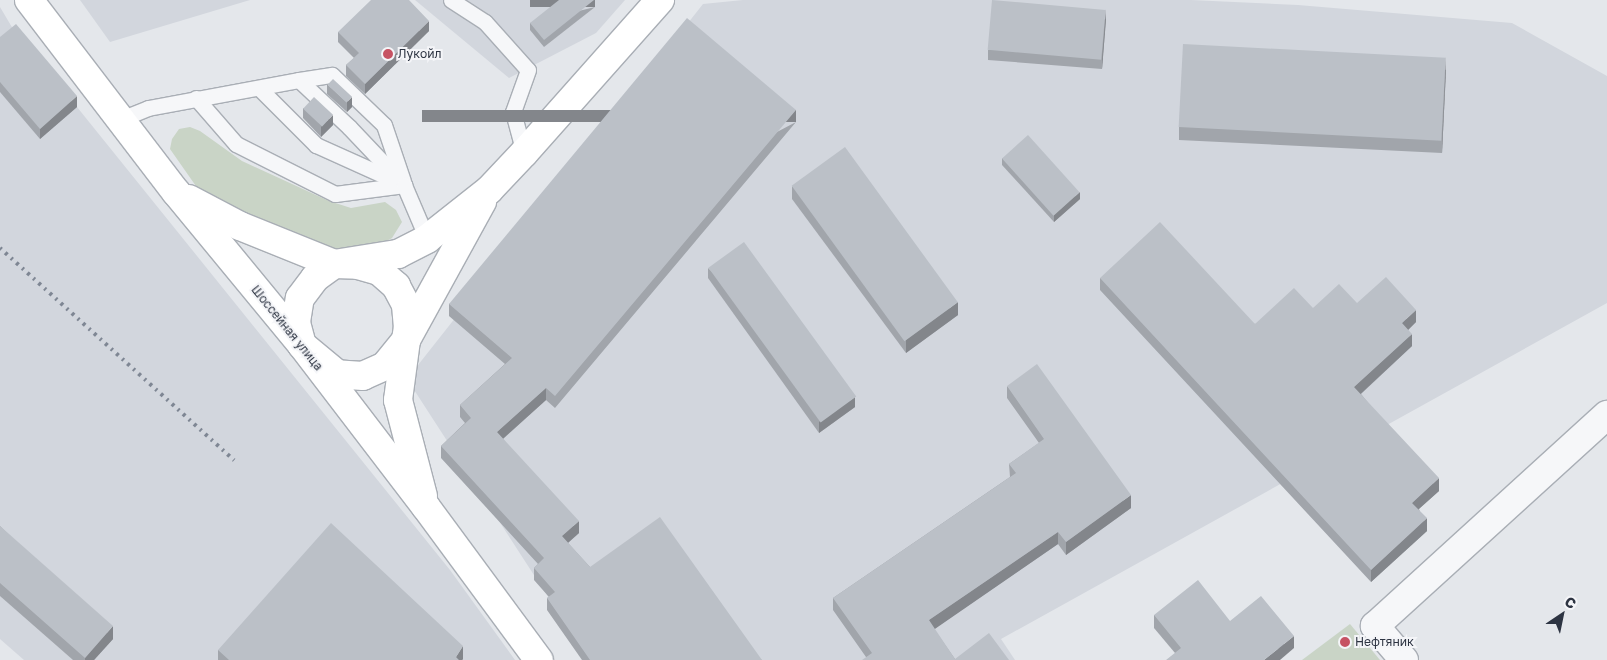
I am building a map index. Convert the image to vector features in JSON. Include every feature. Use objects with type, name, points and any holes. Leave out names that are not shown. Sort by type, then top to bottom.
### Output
[{"type":"main road","name":"Шоссейная улица","points":[[29,0],[176,192],[302,345],[426,507],[539,660]]},
{"type":"main road","points":[[489,190],[406,340],[385,366],[362,376],[337,374],[302,345],[296,322],[300,298],[315,278],[334,264],[398,254],[428,239],[489,190],[524,154],[660,0]]},
{"type":"main road","points":[[176,192],[240,226],[334,264],[358,265],[379,271],[396,286],[406,305],[408,327],[398,400],[426,507]]},
{"type":"street","points":[[1404,660],[1374,626],[1607,415]]},
{"type":"lane","points":[[451,0],[484,22],[528,70],[513,112],[524,154]]},
{"type":"lane","points":[[121,119],[148,108],[332,74],[384,125],[404,185],[428,239]]},
{"type":"lane","points":[[299,80],[349,127],[404,185]]},
{"type":"lane","points":[[259,88],[316,145],[404,185]]},
{"type":"lane","points":[[196,98],[236,144],[335,194],[404,185]]},
{"type":"shaded area","points":[[80,0],[250,0],[110,42]]},
{"type":"shaded area","points":[[415,0],[625,0],[596,33],[509,78]]},
{"type":"shaded area","points":[[743,0],[1191,0],[1298,5],[1512,23],[1607,76],[1607,303],[1001,639],[1015,660],[589,660],[407,379],[703,4]]},
{"type":"shaded area","points":[[0,7],[16,34],[450,570],[515,660],[24,660],[0,639]]},
{"type":"green space","points":[[190,127],[200,131],[242,161],[329,201],[351,208],[385,202],[396,210],[402,222],[392,238],[373,249],[345,251],[320,245],[273,228],[198,189],[170,149],[172,139],[179,129]]},
{"type":"green space","name":"Нефтяник","points":[[1350,624],[1380,660],[1302,660]]},
{"type":"building","points":[[371,0],[409,0],[429,21],[365,84],[346,65],[359,53],[338,32]]},
{"type":"building","points":[[559,0],[594,0],[544,40],[530,23]]},
{"type":"building","points":[[992,0],[1106,10],[1101,60],[988,50]]},
{"type":"building","points":[[687,18],[796,110],[555,396],[546,388],[497,432],[579,521],[562,536],[590,567],[660,517],[762,660],[590,660],[547,598],[555,592],[534,568],[544,558],[441,446],[471,418],[460,405],[512,358],[449,304]]},
{"type":"building","points":[[16,24],[77,96],[40,129],[0,82],[0,37]]},
{"type":"building","points":[[1183,44],[1446,58],[1441,141],[1179,127]]},
{"type":"building","points":[[333,79],[352,97],[347,103],[328,85]]},
{"type":"building","points":[[314,97],[333,115],[322,126],[303,109]]},
{"type":"building","points":[[1028,135],[1080,192],[1054,216],[1002,158]]},
{"type":"building","points":[[845,147],[958,302],[904,341],[792,186]]},
{"type":"building","points":[[1160,222],[1255,324],[1294,288],[1313,308],[1339,284],[1357,303],[1386,277],[1416,310],[1402,323],[1412,334],[1354,387],[1439,478],[1412,503],[1427,518],[1371,570],[1100,278]]},
{"type":"building","points":[[744,242],[856,397],[821,422],[708,268]]},
{"type":"building","points":[[1037,364],[1131,495],[1066,542],[1058,532],[929,620],[955,659],[989,633],[1009,660],[862,660],[872,653],[833,598],[1016,473],[1009,464],[1044,439],[1007,386]]},
{"type":"building","points":[[331,523],[463,646],[456,657],[459,660],[229,660],[218,650]]},
{"type":"building","points":[[0,526],[113,626],[85,658],[0,583]]},
{"type":"building","points":[[1198,580],[1230,621],[1261,596],[1294,636],[1264,660],[1166,660],[1181,648],[1154,615]]},
{"type":"railway","points":[[0,248],[234,460]]},
{"type":"place","name":"Лукойл","points":[[388,54]]},
{"type":"place","name":"Нефтяник","points":[[1345,642]]}]
